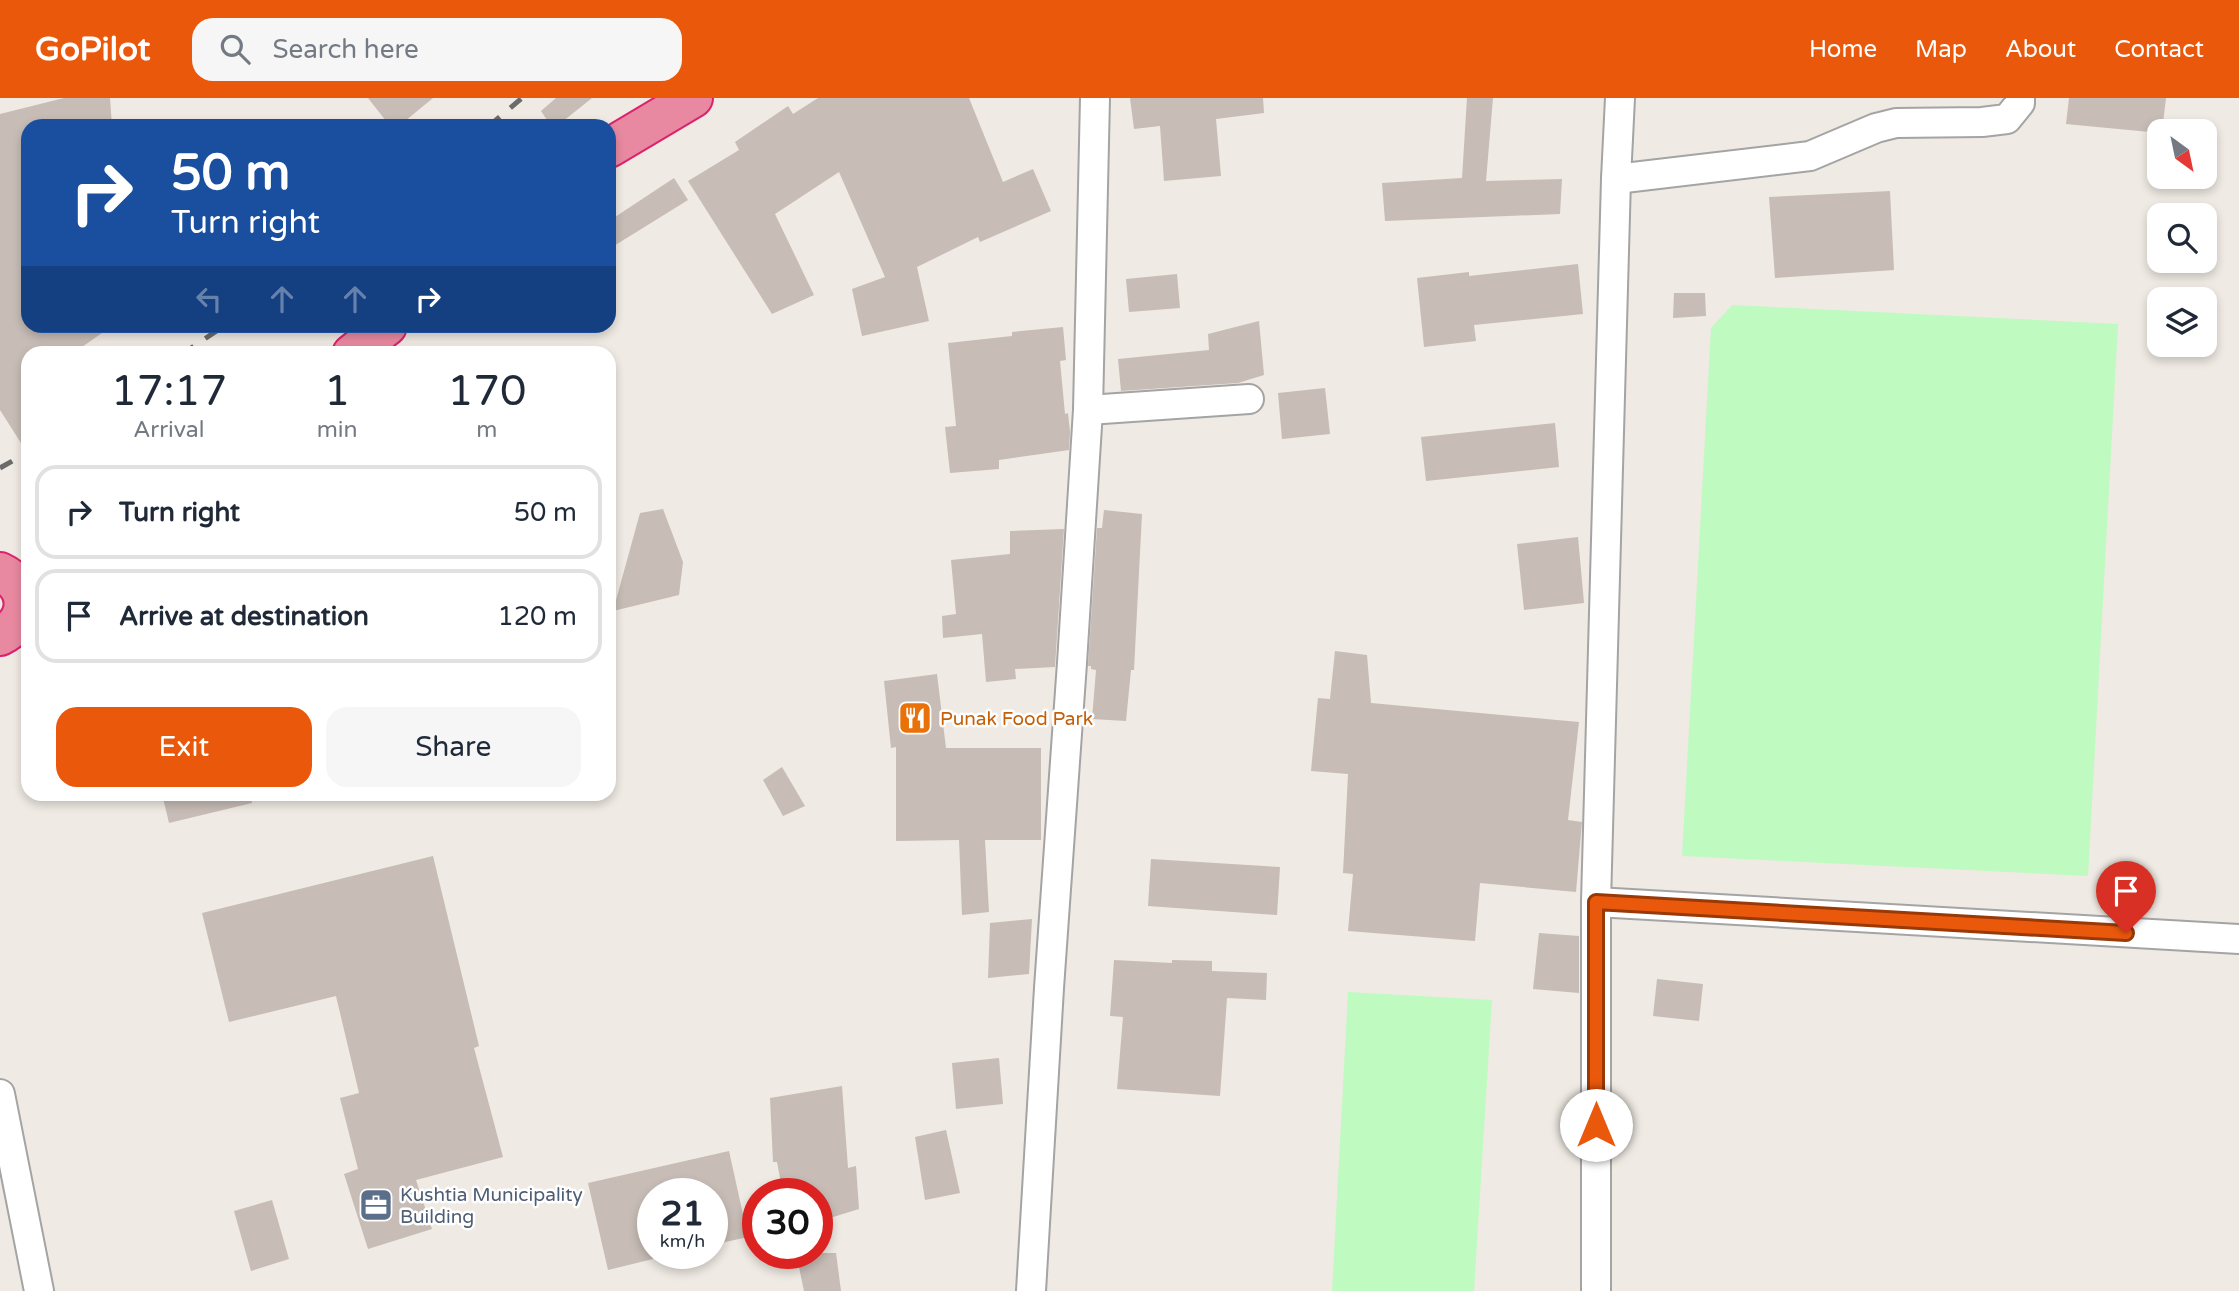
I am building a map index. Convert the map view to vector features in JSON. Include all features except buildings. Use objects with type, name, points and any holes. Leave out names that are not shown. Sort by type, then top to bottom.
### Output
[{"type":"highway","points":[[616,144],[693,98]]},
{"type":"highway","points":[[362,346],[378,333]]},
{"type":"highway","points":[[0,636],[15,627],[21,615]]},
{"type":"street","points":[[1031,1291],[1087,410],[1095,98]]},
{"type":"street","points":[[1596,1291],[1596,902],[1620,98]]},
{"type":"street","points":[[1616,178],[1810,156],[1875,128],[1896,123],[2007,119],[2020,103],[2020,98]]},
{"type":"street","points":[[1087,410],[1249,399]]},
{"type":"street","points":[[1596,902],[2239,939]]},
{"type":"street","points":[[0,1094],[38,1291]]},
{"type":"green space","points":[[1732,305],[2118,324],[2088,876],[1682,856],[1711,328]]},
{"type":"green space","points":[[1348,992],[1492,1000],[1474,1291],[1332,1291]]},
{"type":"railway","points":[[497,119],[522,98]]},
{"type":"railway","points":[[194,346],[214,333]]},
{"type":"railway","points":[[0,468],[21,456]]},
{"type":"place","name":"Punak Food Park","points":[[915,718]]},
{"type":"place","name":"Kushtia Municipality Building","points":[[376,1205]]},
{"type":"route","points":[[1596,1125],[1596,902],[2126,933]]}]
